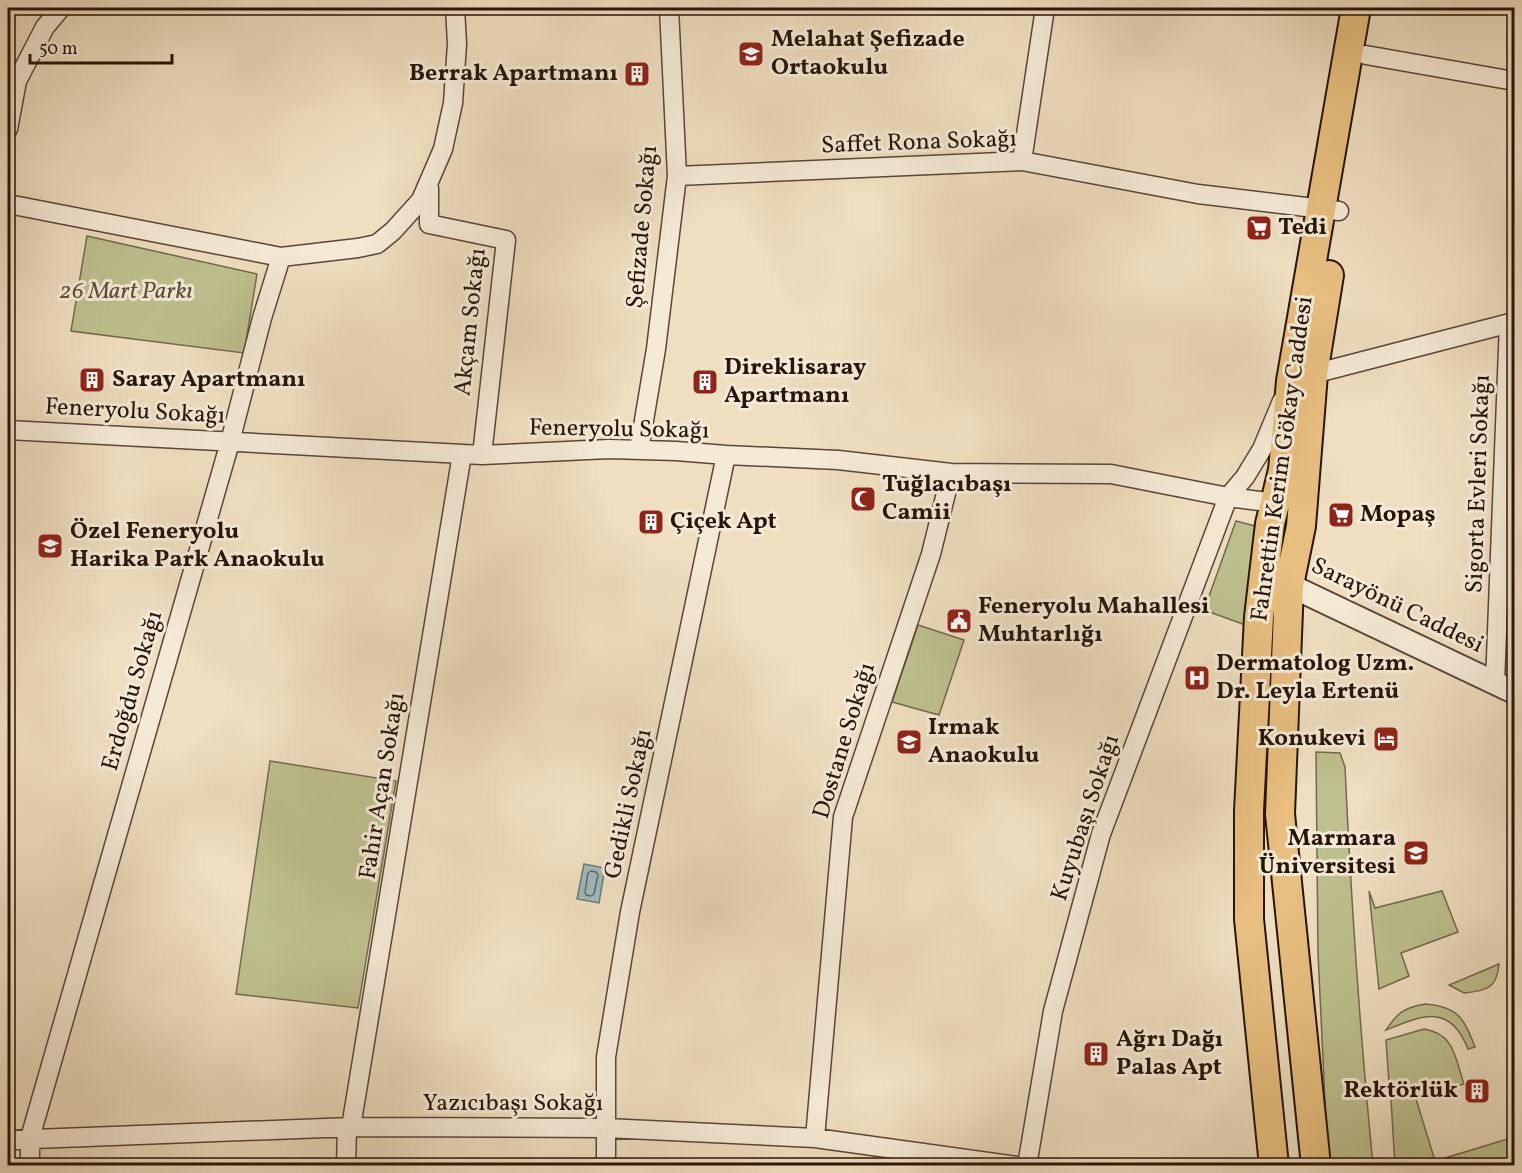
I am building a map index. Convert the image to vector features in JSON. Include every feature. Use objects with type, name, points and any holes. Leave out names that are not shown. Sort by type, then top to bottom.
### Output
[{"type":"main road","name":"Fahrettin Kerim Gökay Caddesi","points":[[1274,1166],[1249,919],[1249,811],[1259,617],[1270,524],[1302,377],[1330,210],[1356,8]]},
{"type":"main road","name":"Fahrettin Kerim Gökay Caddesi","points":[[1330,210],[1366,55],[1374,8]]},
{"type":"main road","name":"Fahrettin Kerim Gökay Caddesi","points":[[1302,377],[1305,480],[1300,526],[1289,585],[1280,814],[1316,1166]]},
{"type":"main road","points":[[1275,503],[1305,480]]},
{"type":"street","points":[[8,129],[17,81],[45,27],[61,8]]},
{"type":"street","points":[[8,204],[281,257],[377,244],[393,231],[421,200],[443,149],[453,103],[458,44],[455,8]]},
{"type":"street","name":"Şefizade Sokağı","points":[[639,450],[656,349],[676,176],[669,8]]},
{"type":"street","points":[[1022,161],[1045,8]]},
{"type":"street","points":[[1366,55],[1515,81]]},
{"type":"street","name":"Saffet Rona Sokağı","points":[[676,176],[1022,161],[1198,194],[1330,210]]},
{"type":"street","name":"Akçam Sokağı","points":[[429,182],[429,224],[506,240],[482,455]]},
{"type":"street","name":"Erdoğdu Sokağı","points":[[30,1166],[30,1138],[281,257]]},
{"type":"street","points":[[1302,377],[1512,323]]},
{"type":"street","name":"Sigorta Evleri Sokağı","points":[[1505,687],[1512,323]]},
{"type":"street","name":"Kuyubaşı Sokağı","points":[[1027,1166],[1053,1011],[1101,834],[1228,497],[1245,477],[1302,377]]},
{"type":"street","name":"Feneryolu Sokağı","points":[[8,430],[482,455],[609,449],[676,451],[726,456],[838,460],[951,473],[1111,474],[1228,497],[1275,503]]},
{"type":"street","name":"Fahir Açan Sokağı","points":[[346,1166],[349,1127],[462,454]]},
{"type":"street","name":"Gedikli Sokağı","points":[[606,1166],[606,1057],[630,912],[726,456]]},
{"type":"street","name":"Dostane Sokağı","points":[[815,1138],[843,817],[931,554],[951,473]]},
{"type":"street","name":"Sarayönü Caddesi","points":[[1289,585],[1505,687]]},
{"type":"street","name":"Yazıcıbaşı Sokağı","points":[[8,1140],[349,1127],[606,1128],[815,1138],[1017,1166]]},
{"type":"green space","name":"26 Mart Parkı","points":[[87,236],[257,274],[244,353],[71,331]]},
{"type":"green space","points":[[1236,521],[1259,527],[1248,626],[1204,610]]},
{"type":"green space","points":[[918,625],[964,640],[939,715],[892,702]]},
{"type":"green space","points":[[1316,752],[1340,753],[1345,767],[1356,966],[1373,1165],[1328,1165],[1318,953]]},
{"type":"green space","points":[[270,761],[396,781],[358,1008],[236,994]]},
{"type":"green space","points":[[1369,891],[1375,908],[1442,891],[1458,932],[1401,953],[1409,976],[1379,989]]},
{"type":"green space","points":[[1499,964],[1496,978],[1485,989],[1464,993],[1449,985]]},
{"type":"green space","points":[[1426,1004],[1453,1011],[1463,1021],[1475,1047],[1468,1049],[1461,1034],[1453,1025],[1444,1019],[1434,1017],[1423,1017],[1386,1030],[1403,1011]]},
{"type":"green space","points":[[1424,1029],[1442,1036],[1448,1042],[1456,1056],[1464,1084],[1416,1099],[1435,1161],[1511,1138],[1514,1148],[1514,1165],[1395,1165],[1391,1100],[1402,1094],[1400,1083],[1392,1085],[1389,1083],[1386,1040]]},
{"type":"water","points":[[584,864],[605,868],[599,903],[577,899]]},
{"type":"place","name":"Melahat Şefizade Ortaokulu","points":[[751,54]]},
{"type":"place","name":"Berrak Apartmanı","points":[[637,74]]},
{"type":"place","name":"Tedi","points":[[1259,228]]},
{"type":"place","name":"Saray Apartmanı","points":[[92,380]]},
{"type":"place","name":"Direklisaray Apartmanı","points":[[705,382]]},
{"type":"place","name":"Tuğlacıbaşı Camii","points":[[863,499]]},
{"type":"place","name":"Mopaş","points":[[1341,515]]},
{"type":"place","name":"Çiçek Apt","points":[[651,522]]},
{"type":"place","name":"Özel Feneryolu Harika Park Anaokulu","points":[[50,546]]},
{"type":"place","name":"Feneryolu Mahallesi Muhtarlığı","points":[[959,621]]},
{"type":"place","name":"Dermatolog Uzm. Dr. Leyla Ertenü","points":[[1197,678]]},
{"type":"place","name":"Konukevi","points":[[1386,739]]},
{"type":"place","name":"Irmak Anaokulu","points":[[909,742]]},
{"type":"place","name":"Marmara Üniversitesi","points":[[1416,853]]},
{"type":"place","name":"Ağrı Dağı Palas Apt","points":[[1096,1054]]},
{"type":"place","name":"Rektörlük","points":[[1477,1091]]}]
